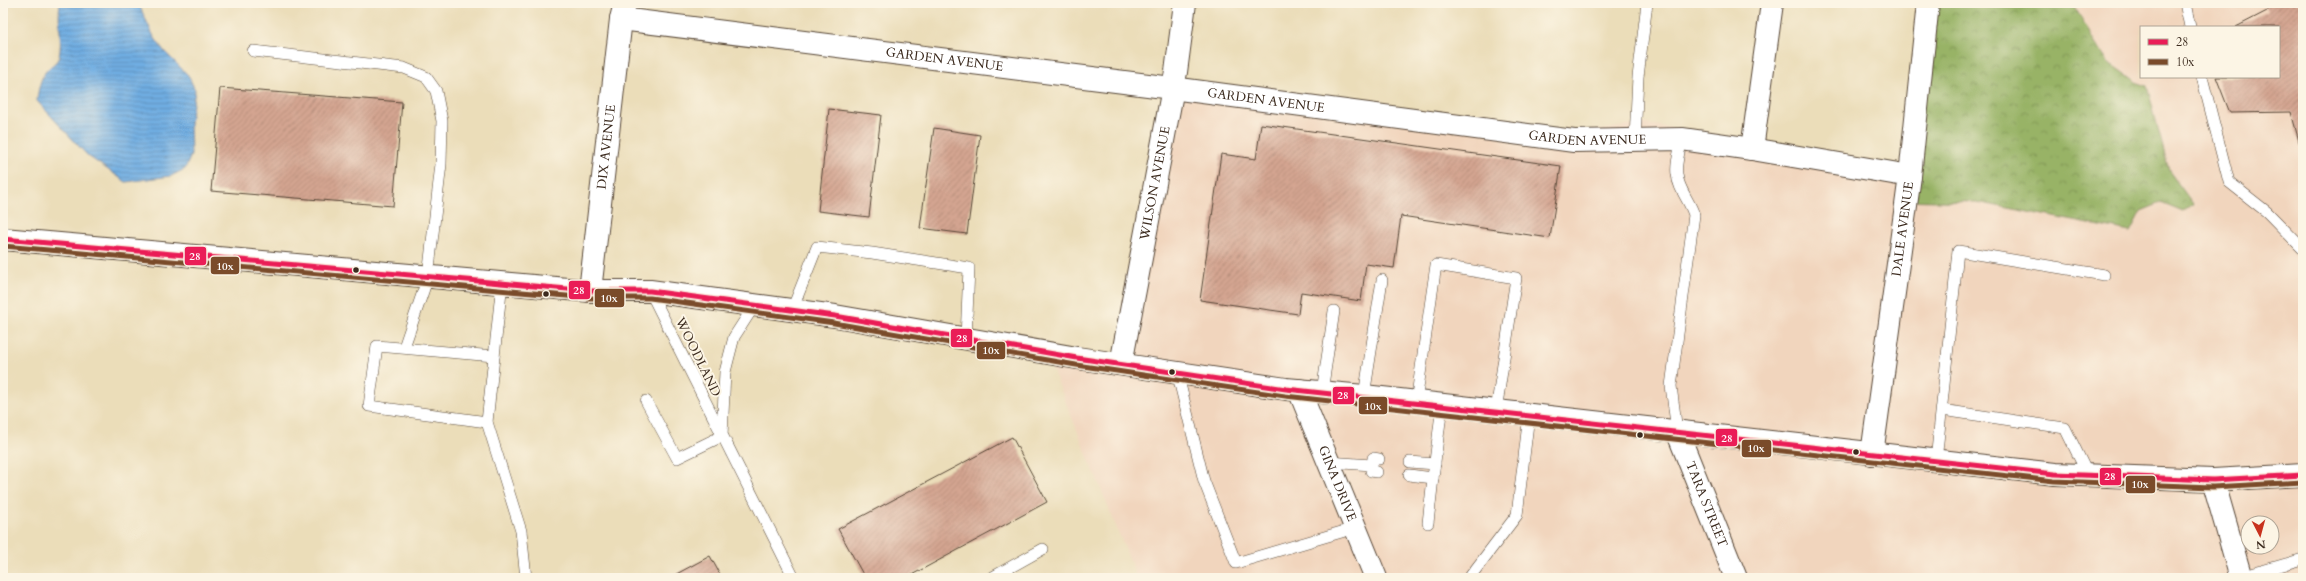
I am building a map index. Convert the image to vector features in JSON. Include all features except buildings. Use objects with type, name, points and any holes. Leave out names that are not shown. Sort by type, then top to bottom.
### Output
[{"type":"street","name":"WILSON AVENUE","points":[[1121,364],[1172,88],[1185,3]]},
{"type":"street","points":[[1752,149],[1772,3]]},
{"type":"street","name":"DALE AVENUE","points":[[1872,454],[1910,176],[1928,3]]},
{"type":"street","name":"GARDEN AVENUE","points":[[623,11],[1172,88],[1574,141],[1635,139],[1682,140],[1752,149],[1910,176]]},
{"type":"street","name":"DIX AVENUE","points":[[590,291],[623,11]]},
{"type":"street","points":[[3,239],[590,291],[650,291],[792,310],[1121,364],[1299,390],[1364,396],[1936,461],[2088,475],[2213,480],[2303,476]]},
{"type":"street","name":"GINA DRIVE","points":[[1299,390],[1376,578]]},
{"type":"street","name":"TARA STREET","points":[[1677,431],[1736,578]]},
{"type":"street","points":[[2213,480],[2241,577]]},
{"type":"lane","points":[[1635,139],[1638,77],[1647,3]]},
{"type":"lane","points":[[2185,3],[2190,26]]},
{"type":"lane","points":[[253,51],[404,68],[426,77],[436,91],[442,121],[441,164],[428,277],[404,347]]},
{"type":"lane","points":[[2202,78],[2229,182],[2267,212],[2303,249]]},
{"type":"lane","points":[[1677,431],[1671,386],[1694,215],[1691,203],[1681,187],[1676,174],[1682,140]]},
{"type":"lane","points":[[792,310],[817,247],[872,253],[969,268],[966,339]]},
{"type":"lane","points":[[1936,461],[1958,251],[2104,275]]},
{"type":"lane","points":[[1416,402],[1436,265],[1516,278],[1496,411]]},
{"type":"lane","points":[[1364,396],[1382,280]]},
{"type":"lane","points":[[502,283],[487,422],[521,531],[526,578]]},
{"type":"lane","name":"WOODLAND","points":[[650,291],[794,578]]},
{"type":"lane","name":"WOODLAND","points":[[722,436],[725,372],[734,337],[754,306]]},
{"type":"lane","points":[[1322,392],[1334,311]]},
{"type":"lane","points":[[487,422],[369,406],[377,346],[404,347],[494,356]]},
{"type":"lane","points":[[1177,372],[1204,481],[1236,563],[1355,528]]},
{"type":"lane","points":[[646,400],[677,458],[722,436]]},
{"type":"lane","points":[[1428,523],[1442,405]]},
{"type":"lane","points":[[1942,410],[2065,428],[2088,475]]},
{"type":"lane","points":[[1469,578],[1517,515],[1528,415]]},
{"type":"lane","points":[[1328,462],[1376,465]]},
{"type":"lane","points":[[1410,462],[1435,464]]},
{"type":"lane","points":[[1408,475],[1433,478]]},
{"type":"lane","points":[[991,578],[1043,550]]},
{"type":"lane","points":[[2241,577],[2303,559]]},
{"type":"shaded area","points":[[2072,3],[2303,3],[2303,578],[1137,578],[1049,361],[1114,364],[1173,90],[1579,134],[1643,123],[1898,170],[1901,200],[1977,202],[2130,232],[2141,211],[2161,203],[2183,212],[2193,203],[2169,171],[2147,87],[2136,82],[2108,62]]},
{"type":"green space","points":[[1921,3],[2072,3],[2108,62],[2136,82],[2147,86],[2169,171],[2193,204],[2183,212],[2161,203],[2141,211],[2130,232],[1977,202],[1901,200]]},
{"type":"water","points":[[60,3],[138,3],[154,37],[164,51],[188,75],[195,90],[190,123],[191,155],[185,169],[171,176],[126,182],[88,156],[37,101],[44,74],[59,57]]},
{"type":"transit line","name":"28","points":[[3,239],[590,291],[650,291],[835,316],[1077,358],[1286,389],[2055,474],[2213,480],[2303,475]]},
{"type":"transit line","name":"10x","points":[[3,246],[589,298],[650,298],[834,323],[1076,365],[1285,396],[2054,481],[2213,487],[2303,482]]}]
